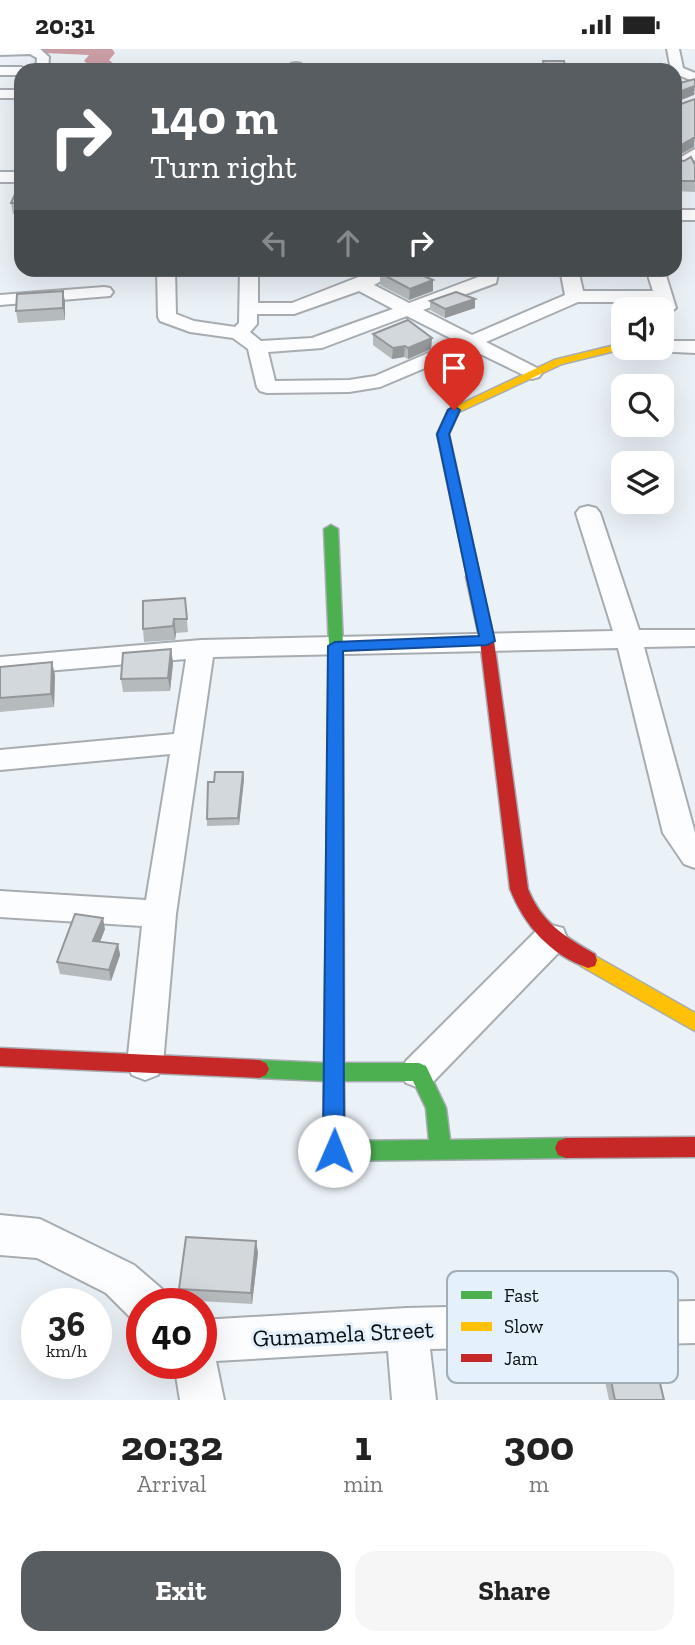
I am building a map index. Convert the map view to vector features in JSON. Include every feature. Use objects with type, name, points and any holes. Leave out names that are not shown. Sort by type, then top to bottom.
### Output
[{"type":"street","points":[[0,51],[33,50],[43,57],[43,63]]},
{"type":"street","points":[[166,277],[167,317],[191,326],[239,333],[257,347],[267,387],[349,386],[380,381],[575,297],[665,302],[657,277]]},
{"type":"street","points":[[239,333],[248,324],[248,277]]},
{"type":"street","points":[[249,309],[294,308],[377,277]]},
{"type":"street","points":[[257,347],[315,344],[490,277]]},
{"type":"street","points":[[571,277],[575,297]]},
{"type":"street","points":[[360,285],[533,373]]},
{"type":"street","points":[[0,300],[104,292]]},
{"type":"street","points":[[611,347],[594,349],[533,373],[454,410],[443,434],[487,641],[519,889],[527,913],[551,938],[695,1023]]},
{"type":"street","points":[[674,347],[695,347]]},
{"type":"street","points":[[588,513],[629,639],[678,833],[695,856]]},
{"type":"street","points":[[331,529],[335,646],[334,1151],[695,1147]]},
{"type":"street","points":[[0,666],[201,649],[695,638]]},
{"type":"street","points":[[145,1064],[160,914],[201,649]]},
{"type":"street","points":[[0,760],[186,743]]},
{"type":"street","points":[[0,904],[160,914]]},
{"type":"street","points":[[0,1057],[334,1072],[419,1072],[551,938]]},
{"type":"street","points":[[419,1072],[436,1108],[441,1150]]},
{"type":"street","points":[[0,1235],[40,1239],[120,1279],[130,1288]]},
{"type":"street","name":"Gumamela Street","points":[[217,1340],[447,1328]]},
{"type":"street","points":[[407,1329],[414,1400]]},
{"type":"street","points":[[198,1379],[202,1400]]},
{"type":"building","points":[[543,61],[564,63],[543,63]]},
{"type":"building","points":[[695,79],[695,86],[682,91],[682,82]]},
{"type":"building","points":[[695,99],[695,137],[682,145],[682,104]]},
{"type":"building","points":[[691,157],[695,165],[695,181],[682,181],[684,161]]},
{"type":"building","points":[[388,277],[426,277],[433,280],[410,289]]},
{"type":"building","points":[[63,291],[63,308],[16,311],[17,294]]},
{"type":"building","points":[[456,292],[475,299],[445,309],[430,301]]},
{"type":"building","points":[[408,320],[432,338],[408,348],[393,348],[373,334]]},
{"type":"building","points":[[448,349],[478,371],[475,375],[463,380],[427,358]]},
{"type":"building","points":[[185,598],[187,619],[174,619],[173,626],[143,629],[143,601]]},
{"type":"building","points":[[171,649],[168,678],[121,679],[123,653]]},
{"type":"building","points":[[52,662],[51,694],[0,698],[0,667]]},
{"type":"building","points":[[215,772],[243,772],[238,818],[207,819],[208,782],[214,782]]},
{"type":"building","points":[[75,914],[103,918],[93,941],[118,944],[109,970],[57,962]]},
{"type":"building","points":[[186,1237],[256,1241],[251,1293],[217,1291],[217,1288],[179,1288]]},
{"type":"building","points":[[611,1383],[660,1383],[664,1400],[615,1400]]},
{"type":"waterway","points":[[52,49],[87,49]]},
{"type":"waterway","points":[[91,49],[102,50],[104,53],[95,61],[98,63]]},
{"type":"traffic: fast","points":[[259,1069],[334,1072],[336,646],[331,529]]},
{"type":"traffic: fast","points":[[441,1150],[436,1108],[419,1072],[334,1072],[334,1151],[566,1148]]},
{"type":"traffic: slow","points":[[473,577],[443,434],[454,410],[558,362],[611,349]]},
{"type":"traffic: slow","points":[[588,960],[695,1023]]},
{"type":"traffic: jam","points":[[473,577],[487,641],[519,889],[538,924],[554,939],[588,960]]},
{"type":"traffic: jam","points":[[0,1057],[259,1069]]},
{"type":"traffic: jam","points":[[566,1148],[695,1147]]},
{"type":"route","points":[[334,1151],[335,646],[487,641],[443,434],[454,410]]}]
